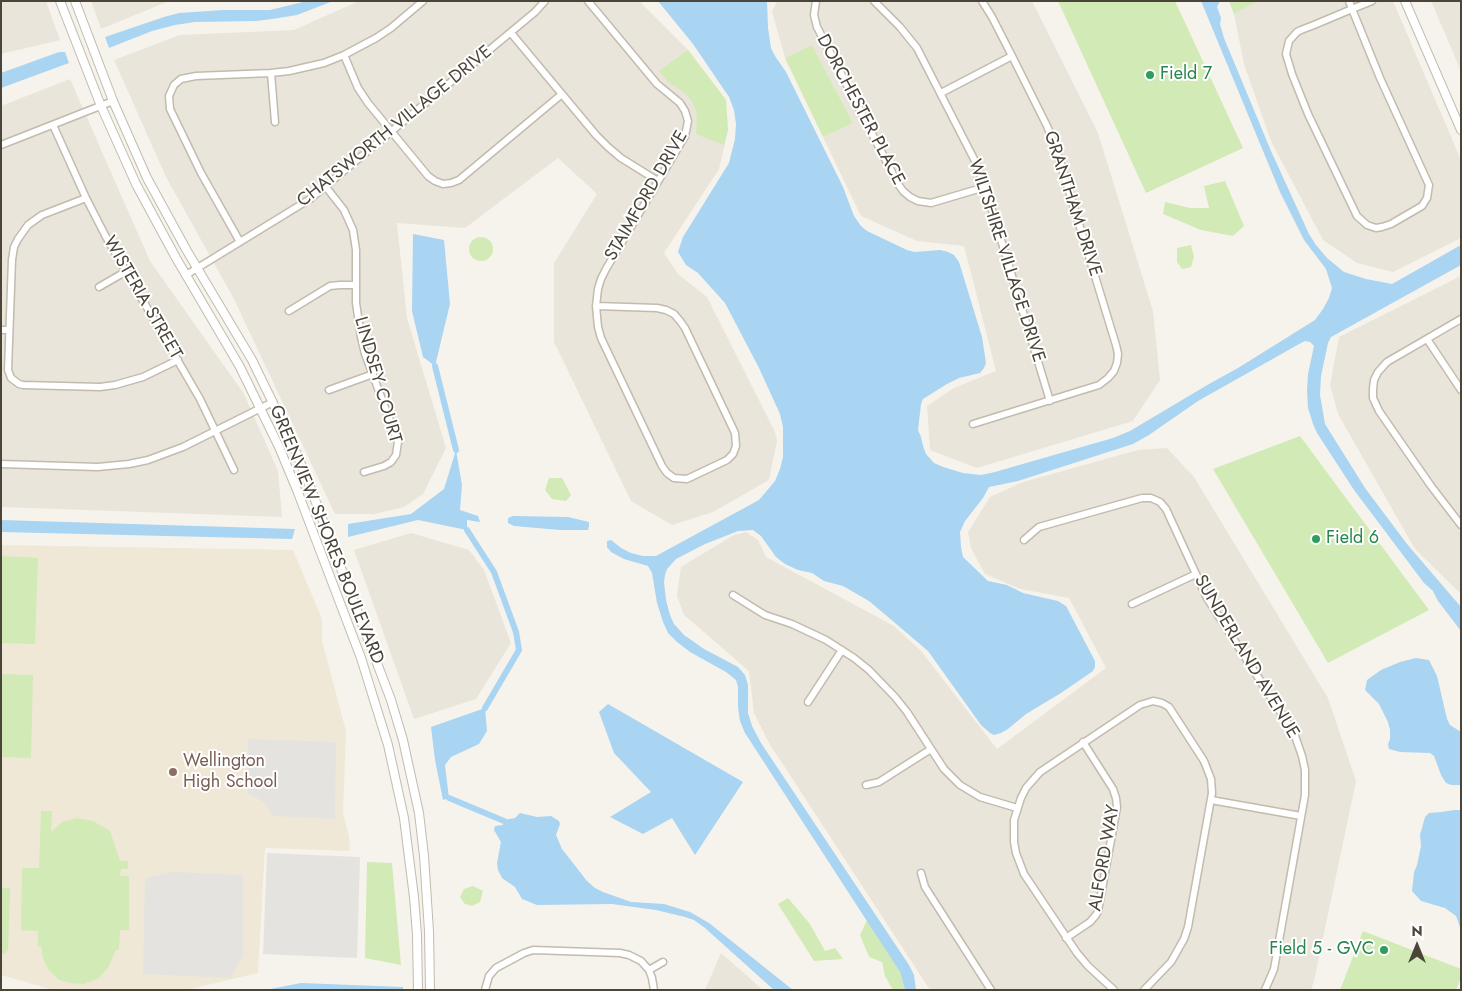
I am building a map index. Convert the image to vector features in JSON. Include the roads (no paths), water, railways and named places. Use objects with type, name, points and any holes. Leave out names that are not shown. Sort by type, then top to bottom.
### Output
[{"type":"street","name":"GREENVIEW SHORES BOULEVARD","points":[[60,1],[101,106],[136,184],[155,221],[224,338],[261,408],[298,490],[361,658],[379,712],[397,781],[404,818],[414,898],[418,990]]},
{"type":"street","name":"GREENVIEW SHORES BOULEVARD","points":[[75,1],[113,101],[148,178],[273,402],[309,484],[390,700],[403,740],[419,813],[429,931],[430,990]]},
{"type":"street","points":[[240,242],[212,194],[170,109],[169,96],[174,85],[185,78],[209,75],[271,73],[307,68],[344,55],[376,38],[423,1]]},
{"type":"street","name":"CHATSWORTH VILLAGE DRIVE","points":[[186,275],[293,210],[326,187],[536,12],[545,1]]},
{"type":"street","name":"STAIMFORD DRIVE","points":[[588,1],[657,84],[676,99],[686,111],[688,126],[685,136],[606,268],[598,290],[596,306]]},
{"type":"street","name":"DORCHESTER PLACE","points":[[816,1],[814,14],[817,27],[903,191],[918,201],[931,202],[985,187]]},
{"type":"street","name":"WILTSHIRE VILLAGE DRIVE","points":[[874,1],[917,48],[975,161],[985,187],[1050,401]]},
{"type":"street","name":"GRANTHAM DRIVE","points":[[982,1],[1012,56],[1055,144],[1118,354],[1116,367],[1102,384],[1050,401]]},
{"type":"street","points":[[1349,1],[1352,10],[1380,78],[1429,185],[1428,194],[1422,206],[1391,224],[1376,228],[1367,225],[1357,216],[1308,114],[1286,59],[1287,45],[1297,32],[1352,10],[1372,1]]},
{"type":"street","points":[[1405,1],[1461,130]]},
{"type":"street","points":[[510,33],[608,147],[621,158],[658,181]]},
{"type":"street","points":[[344,55],[363,96],[431,179],[443,184],[459,180],[562,94]]},
{"type":"street","points":[[941,93],[1012,56]]},
{"type":"street","points":[[271,73],[274,122]]},
{"type":"street","points":[[1,145],[54,126],[113,101]]},
{"type":"street","name":"WISTERIA STREET","points":[[54,126],[86,198],[125,272],[178,360],[216,431],[234,470]]},
{"type":"street","name":"LINDSEY COURT","points":[[326,187],[344,210],[353,230],[356,250],[357,320],[373,374],[397,437],[396,455],[388,464],[364,472]]},
{"type":"street","points":[[86,198],[42,215],[22,232],[14,247],[8,370],[11,378],[19,384],[100,387],[143,377],[178,360]]},
{"type":"street","points":[[99,287],[125,272]]},
{"type":"street","points":[[289,311],[330,286],[355,285]]},
{"type":"street","points":[[596,306],[657,308],[674,314],[680,321],[734,433],[736,446],[733,454],[727,460],[687,479],[674,478],[667,473],[602,338],[596,316],[596,306]]},
{"type":"street","points":[[1461,319],[1387,362],[1376,376],[1373,385],[1373,398],[1378,411],[1431,486],[1461,524]]},
{"type":"street","points":[[1,330],[9,330]]},
{"type":"street","points":[[1427,339],[1461,390]]},
{"type":"street","points":[[329,390],[373,374]]},
{"type":"street","points":[[973,424],[1050,401]]},
{"type":"street","points":[[1,464],[98,467],[129,464],[166,454],[273,402]]},
{"type":"street","name":"SUNDERLAND AVENUE","points":[[1024,540],[1039,527],[1142,498],[1151,498],[1160,502],[1166,509],[1212,606],[1294,733],[1305,770],[1305,795],[1274,969],[1265,990]]},
{"type":"street","points":[[1132,604],[1196,574]]},
{"type":"street","points":[[733,595],[765,615],[809,631],[842,650],[869,670],[896,697],[944,769],[960,785],[980,796],[1017,808]]},
{"type":"street","points":[[348,623],[360,618]]},
{"type":"street","points":[[808,702],[842,650]]},
{"type":"street","points":[[1114,990],[1088,966],[1066,938],[1024,874],[1016,853],[1013,832],[1017,808],[1026,788],[1040,772],[1145,702],[1153,701],[1162,703],[1172,711],[1204,761],[1211,779],[1211,800],[1184,939],[1172,962],[1144,990]]},
{"type":"street","name":"ALFORD WAY","points":[[1066,938],[1090,922],[1098,911],[1117,807],[1113,789],[1083,742]]},
{"type":"street","points":[[866,785],[879,782],[931,749]]},
{"type":"street","points":[[1211,800],[1301,816]]},
{"type":"street","points":[[921,873],[925,887],[991,990]]},
{"type":"street","points":[[485,990],[489,976],[496,968],[533,950],[625,954],[641,961],[649,970],[654,990]]},
{"type":"street","points":[[649,970],[664,962]]},
{"type":"water","points":[[307,1],[333,1],[297,15],[272,19],[195,22],[175,25],[152,31],[109,48],[105,37],[179,13],[224,10],[270,10]]},
{"type":"water","points":[[658,1],[767,1],[771,48],[786,72],[843,187],[854,216],[861,226],[867,231],[907,250],[915,252],[940,250],[954,255],[959,262],[982,337],[986,363],[980,373],[959,378],[923,399],[918,430],[926,454],[934,463],[943,467],[963,473],[981,475],[1113,438],[1130,431],[1238,368],[1315,320],[1323,309],[1332,288],[1326,269],[1304,240],[1280,192],[1201,1],[1220,1],[1217,7],[1224,38],[1271,151],[1309,234],[1327,258],[1344,272],[1392,284],[1461,245],[1461,265],[1331,337],[1321,376],[1320,395],[1325,424],[1365,488],[1407,544],[1461,607],[1461,631],[1438,601],[1433,591],[1424,583],[1354,490],[1317,433],[1308,408],[1307,391],[1308,374],[1314,346],[1310,342],[1305,341],[1198,401],[1133,444],[1018,481],[989,487],[965,521],[960,532],[963,557],[988,581],[1007,585],[1023,593],[1058,601],[1066,606],[1095,661],[1093,671],[1026,714],[1001,733],[994,735],[981,725],[928,651],[869,601],[843,586],[824,581],[812,573],[798,570],[785,564],[776,557],[761,536],[753,530],[738,531],[705,544],[676,559],[667,569],[664,582],[666,600],[674,624],[684,635],[704,649],[738,667],[745,675],[748,685],[748,713],[761,743],[909,965],[914,975],[916,990],[905,990],[900,972],[745,733],[740,721],[736,680],[726,672],[690,652],[668,633],[657,603],[652,573],[648,566],[624,559],[611,552],[607,547],[607,541],[611,540],[631,553],[643,556],[656,556],[759,500],[775,481],[783,457],[783,427],[780,414],[759,368],[725,303],[698,273],[686,265],[678,252],[683,237],[729,163],[735,139],[736,124],[734,110],[729,97],[693,44]]},
{"type":"water","points":[[59,52],[65,52],[69,63],[1,88],[1,73]]},
{"type":"water","points":[[413,234],[444,240],[450,304],[435,366],[423,357],[412,311]]},
{"type":"water","points":[[456,450],[462,485],[460,510],[478,516],[480,522],[467,520],[467,530],[418,520],[348,537],[348,524],[411,514],[444,489]]},
{"type":"water","points":[[513,516],[568,517],[589,522],[589,526],[588,530],[560,530],[514,526],[508,523],[508,518]]},
{"type":"water","points":[[1,520],[295,529],[292,539],[1,532]]},
{"type":"water","points":[[1416,658],[1429,660],[1437,676],[1447,719],[1450,725],[1461,732],[1461,785],[1446,783],[1434,756],[1430,753],[1400,752],[1389,749],[1390,730],[1388,722],[1379,704],[1365,690],[1367,680],[1381,670]]},
{"type":"water","points":[[608,704],[743,782],[695,855],[672,818],[643,834],[610,817],[651,792],[614,753],[599,712]]},
{"type":"water","points":[[485,708],[487,731],[479,744],[451,757],[445,765],[449,798],[443,800],[431,727]]},
{"type":"water","points":[[1461,810],[1461,930],[1456,916],[1445,908],[1421,901],[1412,891],[1414,872],[1421,846],[1420,835],[1425,817],[1429,813]]},
{"type":"water","points":[[520,813],[537,817],[551,816],[559,821],[560,824],[556,835],[562,849],[587,881],[595,888],[631,902],[664,904],[690,912],[709,923],[793,990],[774,990],[694,920],[656,910],[612,904],[537,905],[522,899],[515,887],[502,878],[498,870],[497,863],[501,842],[494,830],[495,826],[503,825],[504,820],[515,818]]},
{"type":"water","points":[[301,983],[403,987],[403,990],[265,990]]},
{"type":"waterway","points":[[435,366],[456,450]]},
{"type":"waterway","points":[[467,530],[494,572],[516,632],[519,650],[485,708]]},
{"type":"waterway","points":[[449,798],[504,821]]},
{"type":"place","name":"Field 7","points":[[1150,75]]},
{"type":"place","name":"Field 6","points":[[1316,539]]},
{"type":"place","name":"Wellington High School","points":[[173,772]]},
{"type":"place","name":"Field 5 - GVC","points":[[1384,950]]}]
